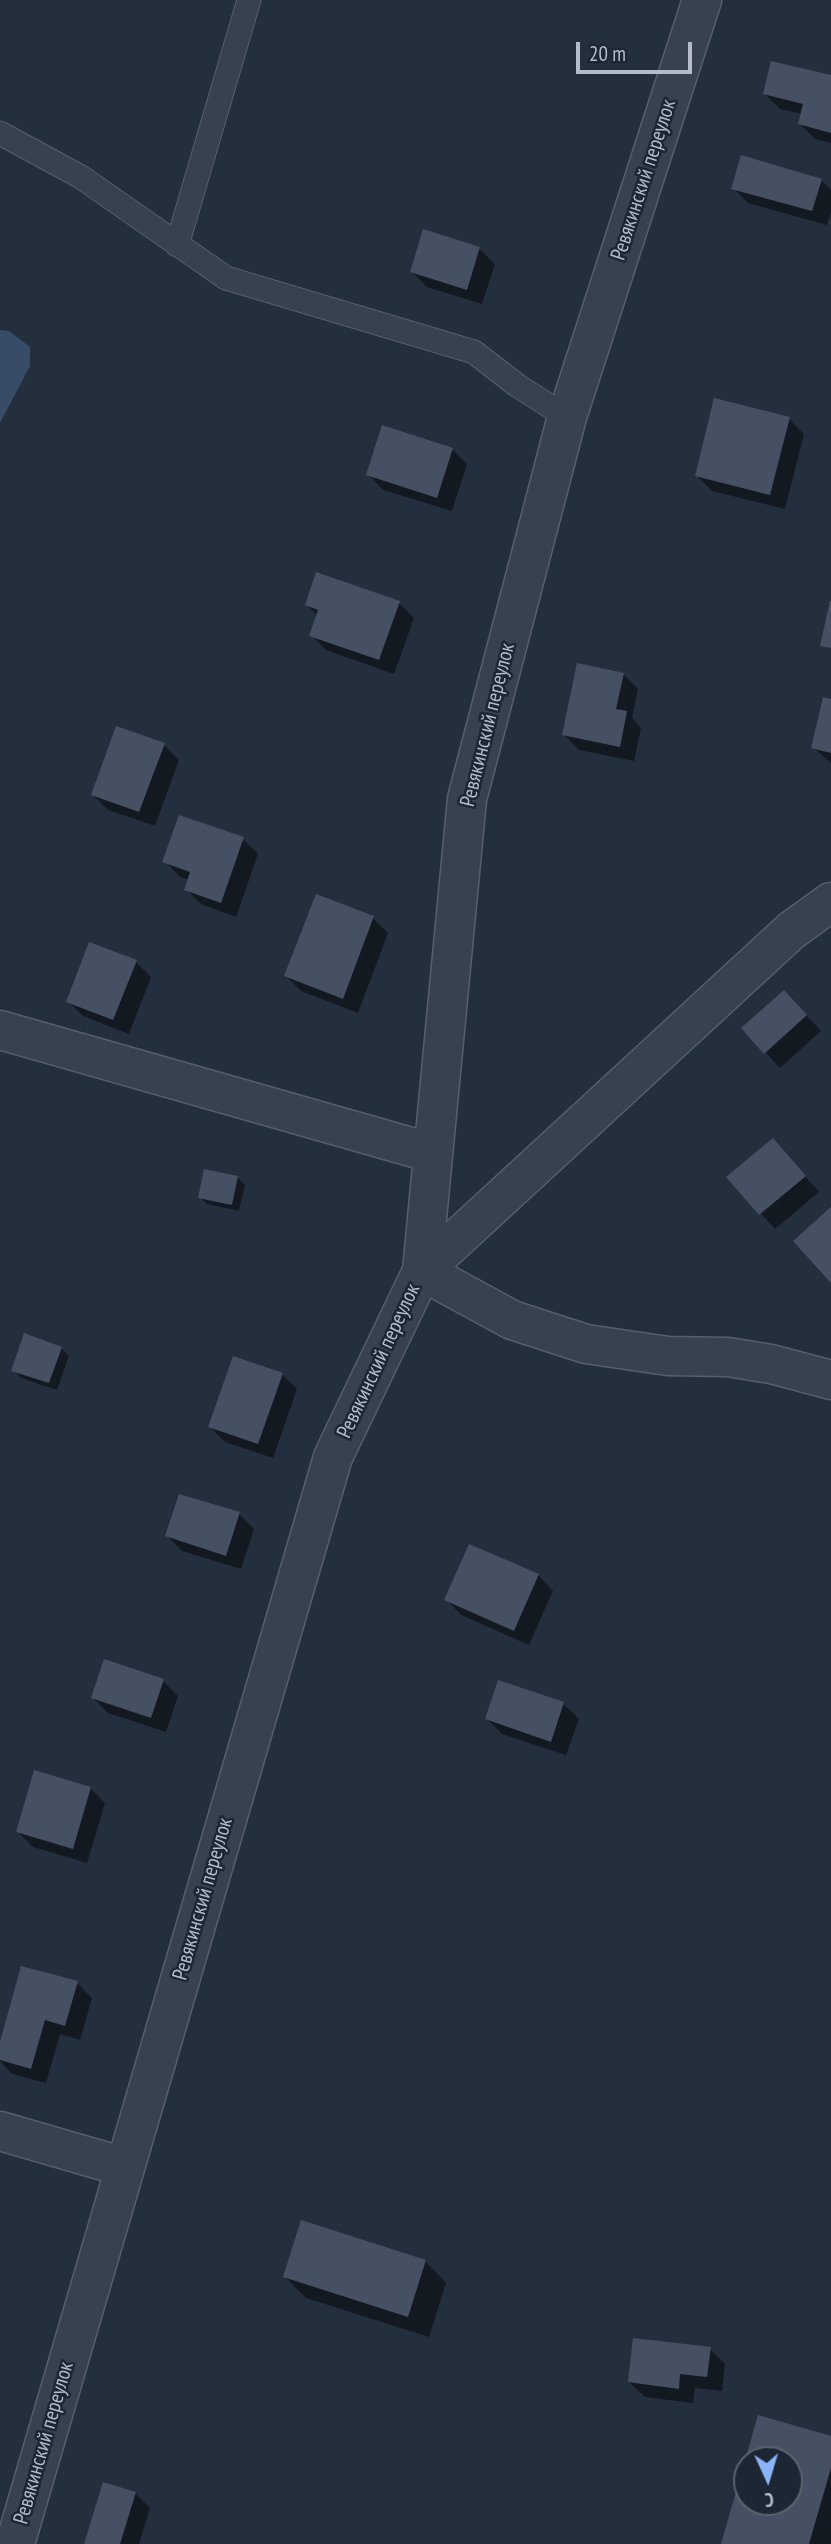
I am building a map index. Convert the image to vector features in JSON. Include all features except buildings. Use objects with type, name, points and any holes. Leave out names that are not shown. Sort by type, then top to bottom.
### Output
[{"type":"street","name":"Ревякинский переулок","points":[[15,2544],[333,1457],[422,1271],[467,799],[567,417],[702,0]]},
{"type":"street","points":[[831,902],[792,930],[422,1271],[512,1320],[586,1344],[667,1356],[728,1356],[831,1380]]},
{"type":"street","points":[[0,1030],[432,1153]]},
{"type":"street","points":[[0,2131],[124,2167]]},
{"type":"lane","points":[[177,245],[249,0]]},
{"type":"lane","points":[[0,133],[81,177],[226,278],[474,352],[518,386],[567,417]]},
{"type":"water","points":[[0,330],[9,331],[30,347],[30,366],[0,423]]}]
